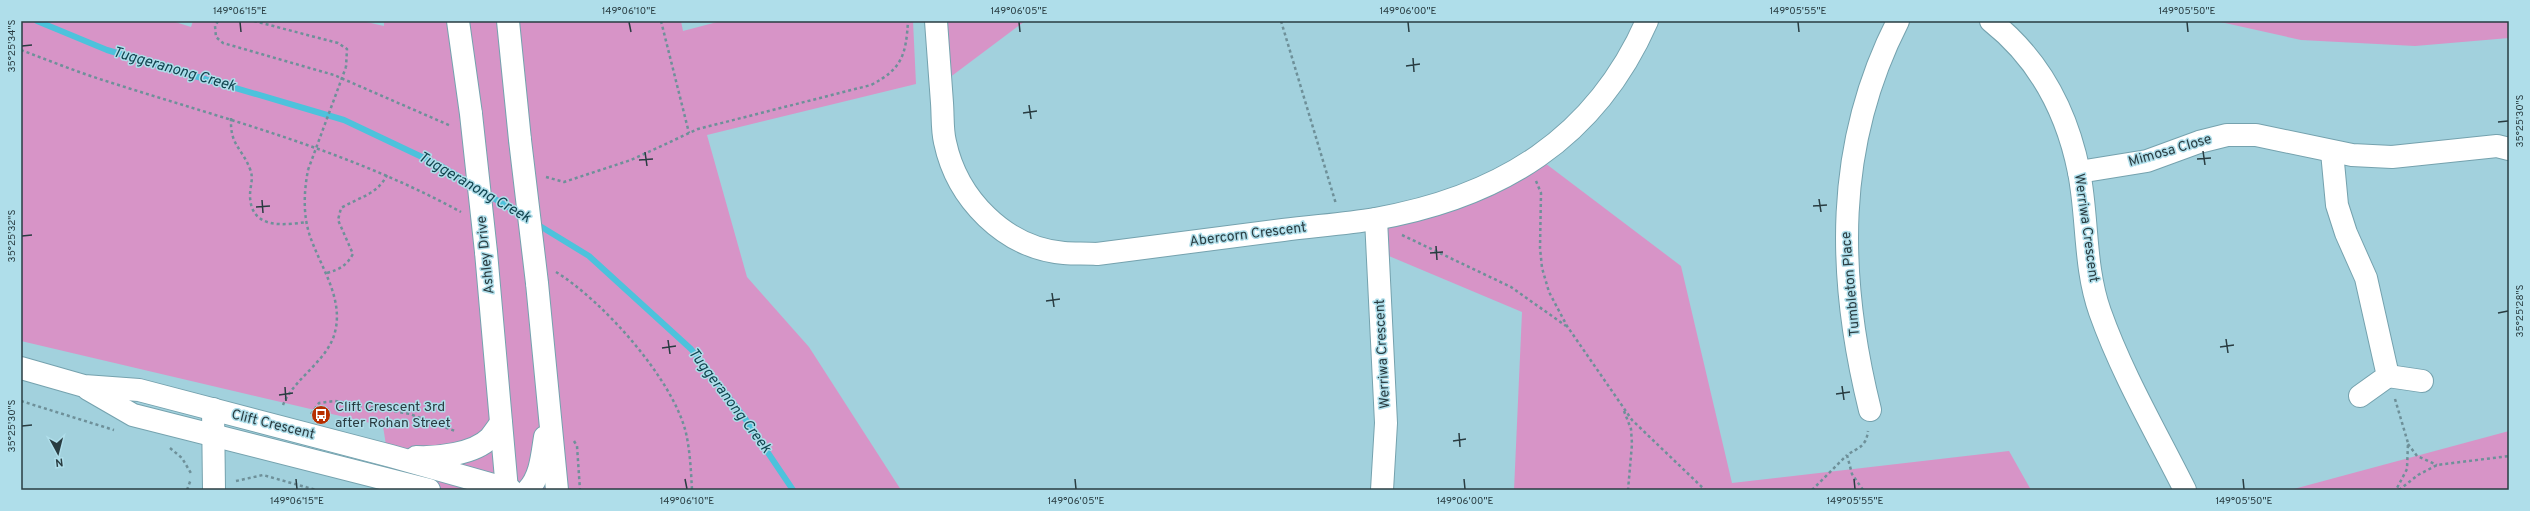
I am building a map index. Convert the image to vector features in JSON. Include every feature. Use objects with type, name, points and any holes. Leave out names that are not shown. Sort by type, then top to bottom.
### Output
[{"type":"street","name":"Ashley Drive","points":[[458,21],[471,114],[486,252],[508,489]]},
{"type":"street","points":[[508,21],[520,140],[544,276],[550,408],[557,490]]},
{"type":"street","name":"Abercorn Crescent","points":[[936,21],[945,142],[955,175],[964,190],[986,217],[999,228],[1029,245],[1063,253],[1097,254],[1376,219],[1431,206],[1484,187],[1537,157],[1572,131],[1607,93],[1635,49],[1647,21]]},
{"type":"street","name":"Tumbleton Place","points":[[1870,410],[1858,360],[1846,258],[1846,227],[1851,165],[1864,104],[1886,45],[1898,21]]},
{"type":"street","name":"Werriwa Crescent","points":[[1991,21],[2023,50],[2048,88],[2068,128],[2079,172],[2089,267],[2100,311],[2117,353],[2185,490]]},
{"type":"street","name":"Mimosa Close","points":[[2079,172],[2147,161],[2199,142],[2227,135],[2256,135],[2332,152],[2352,155],[2392,157],[2498,146],[2509,148]]},
{"type":"street","points":[[2332,152],[2337,205],[2346,233],[2366,278],[2388,376]]},
{"type":"street","name":"Werriwa Crescent","points":[[1376,219],[1386,423],[1382,490]]},
{"type":"street","name":"Clift Crescent","points":[[21,368],[84,386],[139,390],[391,456],[508,489]]},
{"type":"street","points":[[2360,396],[2388,376],[2422,381]]},
{"type":"street","name":"Clift Crescent","points":[[84,386],[133,415],[429,490]]},
{"type":"street","points":[[528,490],[533,484],[539,470],[550,408]]},
{"type":"street","points":[[212,409],[213,435],[223,486]]},
{"type":"street","points":[[391,456],[428,458],[471,450],[489,438],[501,423]]},
{"type":"street","points":[[385,480],[408,490]]},
{"type":"path","points":[[218,21],[215,26],[216,37],[223,43],[334,75],[379,93],[454,127]]},
{"type":"path","points":[[254,21],[338,43],[347,49],[346,67],[308,170],[305,186],[307,222],[310,234],[327,273],[338,312],[335,332],[328,348],[287,395],[280,410]]},
{"type":"path","points":[[661,21],[689,133]]},
{"type":"path","points":[[543,176],[550,180],[564,182],[631,160],[689,133],[730,119],[870,85],[888,76],[900,63],[907,39],[908,21]]},
{"type":"path","points":[[1281,21],[1338,210]]},
{"type":"path","points":[[21,50],[108,82],[231,118],[303,142],[387,175],[464,214]]},
{"type":"path","points":[[231,118],[230,135],[249,167],[253,178],[250,196],[253,208],[261,219],[271,224],[280,226],[307,222]]},
{"type":"path","points":[[327,273],[340,269],[348,263],[353,254],[338,220],[341,208],[373,194],[383,184],[387,175]]},
{"type":"path","points":[[1540,188],[1540,248],[1542,268],[1549,292],[1567,326],[1624,408],[1644,433],[1706,490]]},
{"type":"path","points":[[1402,235],[1511,287],[1567,326]]},
{"type":"path","points":[[544,276],[572,281],[616,324],[659,379],[671,398],[686,432],[692,490]]},
{"type":"path","points":[[2388,376],[2408,443],[2417,456],[2437,465]]},
{"type":"path","points":[[21,401],[117,431]]},
{"type":"path","points":[[310,417],[312,410],[319,403],[336,401],[410,414],[462,434]]},
{"type":"path","points":[[1624,408],[1631,429],[1632,444],[1628,490]]},
{"type":"path","points":[[1812,490],[1847,455],[1861,448],[1866,442],[1870,410]]},
{"type":"path","points":[[2396,490],[2407,470],[2408,443]]},
{"type":"path","points":[[169,447],[182,458],[193,477],[187,490]]},
{"type":"path","points":[[1847,455],[1852,474],[1863,490]]},
{"type":"path","points":[[2399,490],[2418,475],[2437,465],[2509,456]]},
{"type":"path","points":[[223,486],[263,475],[316,490]]},
{"type":"shaded area","points":[[21,21],[172,21],[191,27],[193,21],[362,21],[384,26],[384,21],[681,21],[683,31],[721,21],[913,21],[916,84],[707,135],[747,277],[809,347],[901,490],[393,490],[383,426],[21,341]]},
{"type":"shaded area","points":[[936,21],[1025,21],[941,84]]},
{"type":"shaded area","points":[[2216,21],[2509,21],[2509,38],[2415,46],[2301,40]]},
{"type":"shaded area","points":[[1537,157],[1681,266],[1732,483],[2009,451],[2031,490],[1514,490],[1522,312],[1377,251],[1376,219]]},
{"type":"shaded area","points":[[2509,431],[2509,490],[2290,490]]},
{"type":"waterway","name":"Tuggeranong Creek","points":[[37,21],[107,50],[344,120],[441,166],[474,186]]},
{"type":"waterway","name":"Tuggeranong Creek","points":[[485,193],[523,216]]},
{"type":"waterway","name":"Tuggeranong Creek","points":[[535,223],[589,256],[691,349],[744,417],[793,490]]},
{"type":"place","name":"Clift Crescent 3rd after Rohan Street","points":[[321,415]]}]
